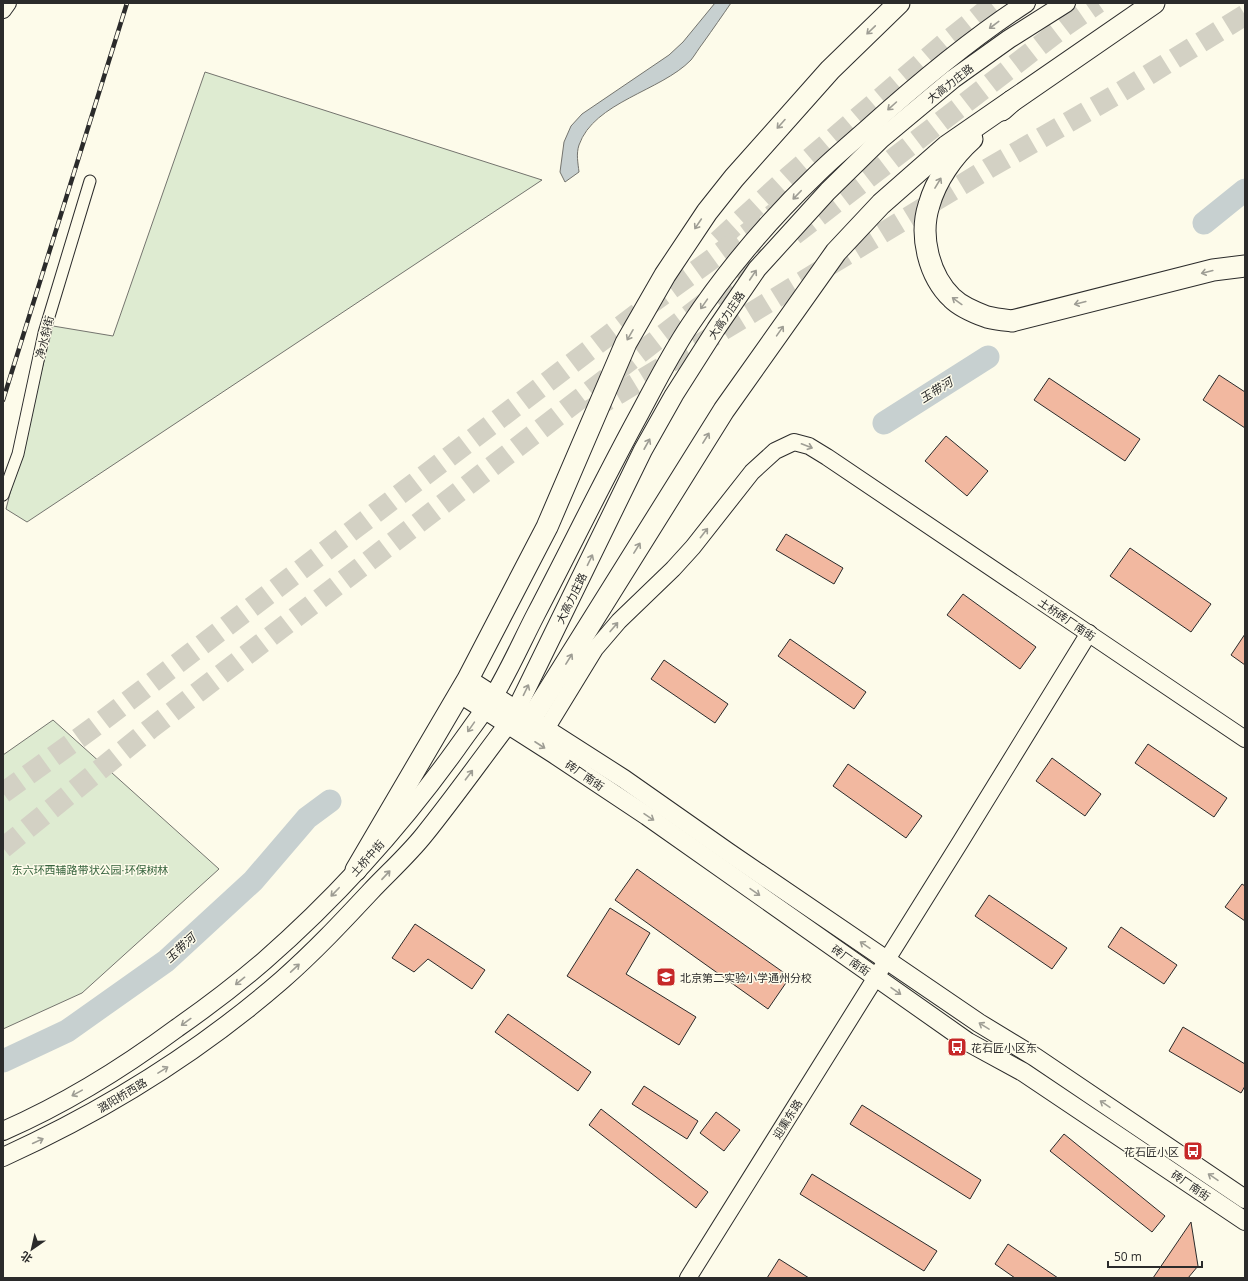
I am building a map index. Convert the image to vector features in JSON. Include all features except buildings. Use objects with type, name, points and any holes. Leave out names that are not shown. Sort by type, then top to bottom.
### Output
[{"type":"highway","points":[[356,870],[464,687],[547,527],[626,343],[665,275],[707,212],[738,172],[830,70],[899,3]]},
{"type":"highway","points":[[525,720],[724,410],[836,252],[881,204],[941,152],[1154,3]]},
{"type":"highway","points":[[1012,101],[966,145],[946,169],[935,188],[928,206],[925,231],[933,271],[944,289],[954,300],[988,318],[1012,321],[1213,270],[1245,266]]},
{"type":"main road","name":"大高力庄路","points":[[489,702],[615,459],[660,376],[688,328],[722,280],[755,239],[815,176],[948,59],[998,21],[1026,3]]},
{"type":"main road","name":"大高力庄路","points":[[233,1020],[283,979],[328,937],[423,836],[525,720],[643,450],[674,395],[716,329],[757,269],[828,191],[887,134],[953,79],[1009,39],[1066,3]]},
{"type":"main road","name":"砖厂南街","points":[[464,687],[489,702],[525,720],[624,778],[728,852],[979,1023],[1035,1057],[1245,1199]]},
{"type":"main road","name":"土桥中街","points":[[3,1131],[30,1119],[99,1080],[154,1045],[217,999],[263,962],[309,920],[409,811],[438,774],[489,702]]},
{"type":"main road","name":"砖厂南街","points":[[525,720],[654,820],[968,1042],[1023,1072],[1245,1221]]},
{"type":"main road","name":"潞阳桥西路","points":[[3,1157],[43,1139],[112,1102],[170,1065],[233,1020]]},
{"type":"street","points":[[3,10],[8,3]]},
{"type":"street","name":"净水斜街","points":[[3,495],[18,454],[44,332],[90,181]]},
{"type":"street","name":"土桥砖厂南街","points":[[525,720],[595,650],[619,621],[673,569],[693,547],[752,472],[775,451],[794,442],[809,446],[827,457],[1245,739]]},
{"type":"street","name":"迎熏东路","points":[[688,1278],[1089,633]]},
{"type":"green space","points":[[205,72],[542,180],[27,522],[6,509],[53,326],[113,336]]},
{"type":"green space","name":"东六环西辅路带状公园·环保树林","points":[[53,720],[219,869],[82,993],[3,1029],[3,755]]},
{"type":"shaded area","points":[[715,3],[731,3],[691,60],[678,71],[613,107],[599,118],[587,130],[579,145],[577,155],[579,172],[565,182],[560,172],[564,142],[571,126],[582,114],[669,55],[683,42]]},
{"type":"waterway","name":"玉带河","points":[[1204,223],[1245,190]]},
{"type":"waterway","name":"玉带河","points":[[884,423],[988,357]]},
{"type":"waterway","name":"玉带河","points":[[3,1061],[67,1031],[166,961],[253,881],[307,818],[330,801]]},
{"type":"tunnel","points":[[718,241],[788,177],[946,42],[995,3]]},
{"type":"tunnel","points":[[794,235],[1065,26],[1098,3]]},
{"type":"tunnel","points":[[590,410],[989,168],[1119,93],[1245,15]]},
{"type":"tunnel","points":[[813,185],[868,145]]},
{"type":"tunnel","points":[[3,793],[94,727],[638,313],[775,213]]},
{"type":"tunnel","points":[[3,848],[150,729],[766,256]]},
{"type":"railway","points":[[3,400],[127,3]]},
{"type":"place","name":"北京第二实验小学通州分校","points":[[666,977]]},
{"type":"place","name":"花石匠小区东","points":[[957,1047]]},
{"type":"place","name":"花石匠小区","points":[[1193,1151]]}]
